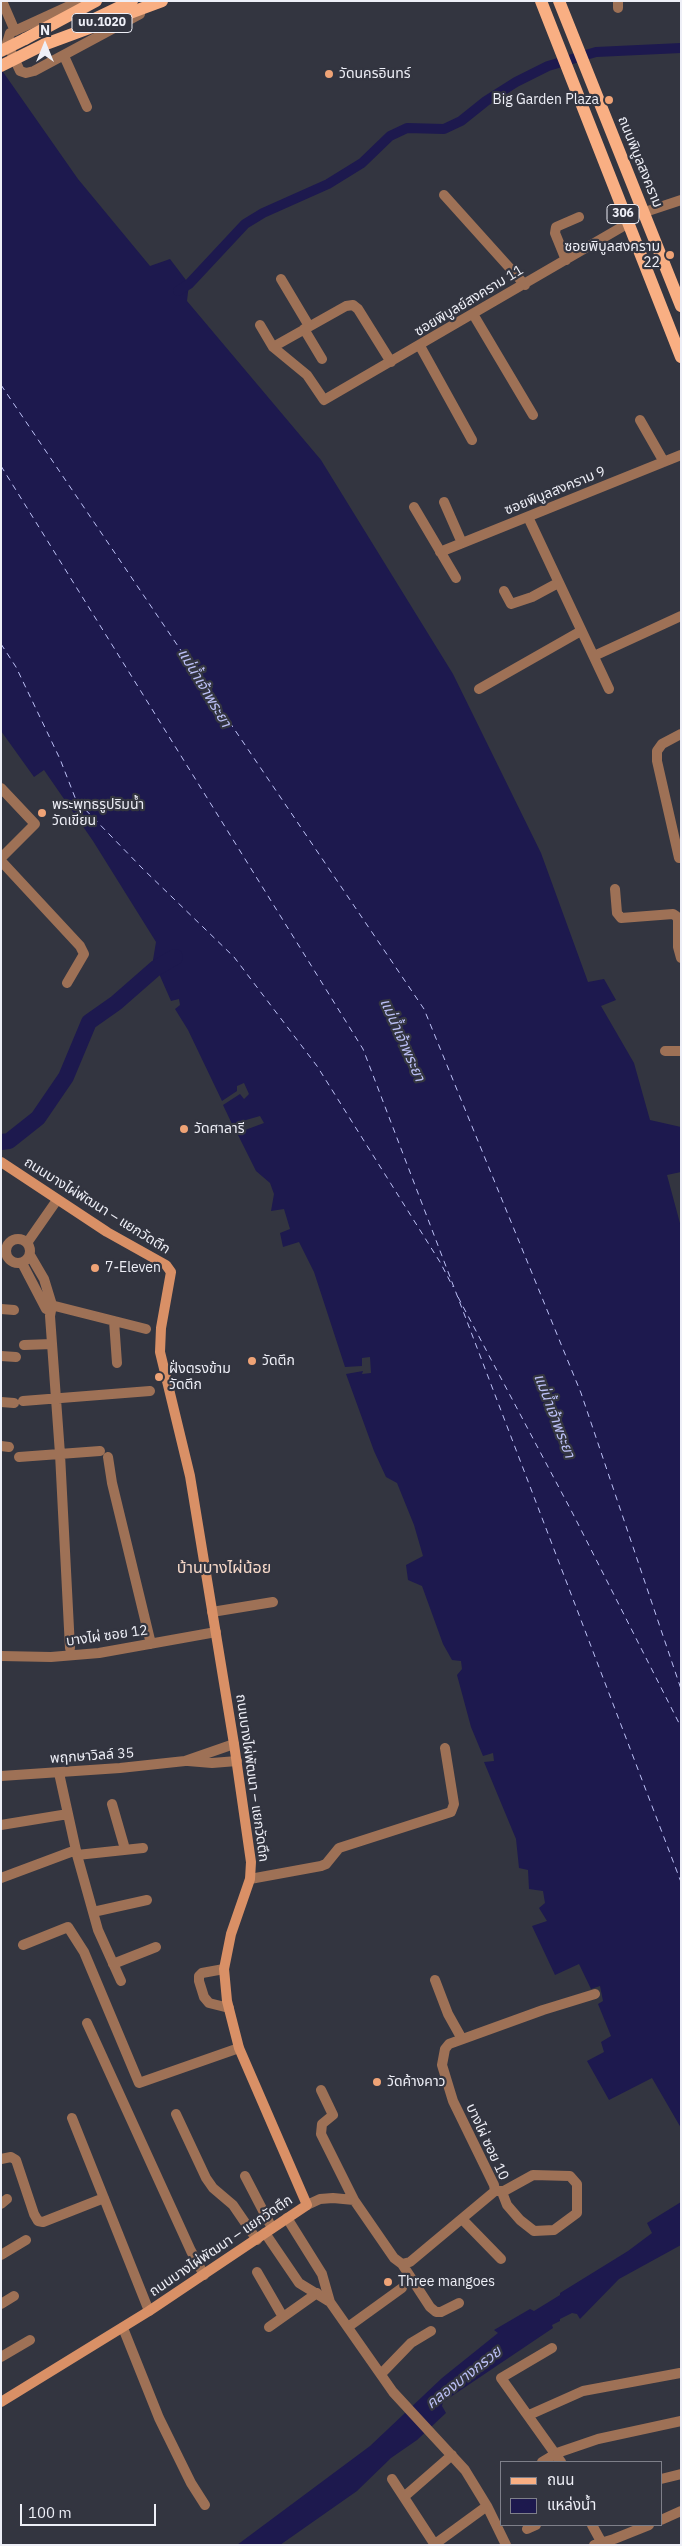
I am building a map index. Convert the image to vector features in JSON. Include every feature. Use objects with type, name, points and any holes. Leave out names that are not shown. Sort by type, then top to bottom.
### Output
[{"type":"main road","name":"นบ.1020","points":[[1,51],[20,35],[81,1]]},
{"type":"main road","name":"นบ.1020","points":[[20,35],[96,1]]},
{"type":"main road","name":"นบ.1020","points":[[1,66],[132,1]]},
{"type":"main road","name":"306","points":[[541,1],[627,224],[681,357]]},
{"type":"main road","name":"ถนนพิบูลสงคราม","points":[[559,1],[681,306]]},
{"type":"main road","name":"นบ.1020","points":[[42,45],[159,2]]},
{"type":"street","points":[[2,1],[20,35]]},
{"type":"street","points":[[20,35],[10,33],[8,43],[20,71],[26,73],[64,56],[159,2]]},
{"type":"street","points":[[64,56],[87,107]]},
{"type":"street","points":[[444,195],[525,285]]},
{"type":"street","points":[[645,212],[681,200]]},
{"type":"street","points":[[566,260],[555,233],[556,227],[579,217]]},
{"type":"street","name":"ซอยพิบูลย์สงคราม 11","points":[[273,347],[307,374],[324,400],[420,346],[627,224]]},
{"type":"street","points":[[281,279],[322,359]]},
{"type":"street","points":[[260,325],[273,347],[346,306],[353,304],[391,362]]},
{"type":"street","points":[[473,314],[533,415]]},
{"type":"street","points":[[420,346],[472,440]]},
{"type":"street","points":[[640,420],[664,462]]},
{"type":"street","name":"ซอยพิบูลสงคราม 9","points":[[440,552],[681,455]]},
{"type":"street","points":[[444,502],[462,543]]},
{"type":"street","points":[[414,507],[456,578]]},
{"type":"street","points":[[528,518],[609,689]]},
{"type":"street","points":[[504,591],[511,604],[532,597],[558,583]]},
{"type":"street","points":[[594,656],[681,616]]},
{"type":"street","points":[[479,688],[581,630]]},
{"type":"street","points":[[678,858],[657,761],[658,751],[662,744],[681,734]]},
{"type":"street","points":[[1,788],[35,824],[1,858],[80,946],[84,954],[67,983]]},
{"type":"street","points":[[615,889],[617,913],[621,918],[673,914],[676,916],[678,919],[678,947],[681,958]]},
{"type":"street","points":[[665,1051],[681,1051]]},
{"type":"street","name":"ถนนบางไผ่พัฒนา – แยกวัดตึก","points":[[1,1162],[107,1232],[166,1265],[171,1272],[161,1328],[160,1352],[190,1476],[237,1761],[251,1862],[250,1879],[231,1934],[224,1969],[228,2008],[239,2048],[307,2205],[123,2328],[1,2402]]},
{"type":"street","points":[[57,1200],[27,1243],[30,1255],[44,1279],[50,1316],[60,1454],[70,1648]]},
{"type":"street","points":[[27,1243],[18,1239],[5,1244],[4,1258],[17,1264],[22,1263],[30,1255]]},
{"type":"street","points":[[22,1263],[47,1304],[146,1329]]},
{"type":"street","points":[[1,1309],[14,1310]]},
{"type":"street","points":[[114,1321],[116,1363]]},
{"type":"street","points":[[24,1345],[52,1344]]},
{"type":"street","points":[[1,1356],[16,1358]]},
{"type":"street","points":[[1,1402],[56,1400],[150,1391]]},
{"type":"street","points":[[19,1457],[60,1454],[104,1454],[151,1644]]},
{"type":"street","points":[[212,1612],[273,1602]]},
{"type":"street","name":"บางไผ่ ซอย 12","points":[[1,1656],[59,1657],[99,1653],[216,1632]]},
{"type":"street","name":"พฤกษาวิลล์ 35","points":[[185,1761],[234,1744]]},
{"type":"street","points":[[250,1879],[321,1866],[326,1864],[339,1848],[451,1812],[454,1804],[445,1748]]},
{"type":"street","name":"พฤกษาวิลล์ 35","points":[[1,1776],[185,1761],[212,1763],[237,1761]]},
{"type":"street","points":[[59,1772],[93,1912],[103,1944],[121,1981]]},
{"type":"street","points":[[112,1804],[124,1850]]},
{"type":"street","points":[[1,1825],[68,1814]]},
{"type":"street","points":[[1,1878],[77,1852],[144,1848]]},
{"type":"street","points":[[93,1912],[147,1900]]},
{"type":"street","points":[[24,1944],[68,1927],[84,1952],[139,2083],[239,2048]]},
{"type":"street","points":[[113,1964],[156,1947]]},
{"type":"street","points":[[224,1969],[202,1972],[199,1976],[199,1981],[204,1997],[209,2003],[228,2008]]},
{"type":"street","points":[[435,1980],[448,2014],[462,2040]]},
{"type":"street","name":"บางไผ่ ซอย 10","points":[[402,2264],[410,2262],[498,2191],[453,2101],[442,2065],[445,2049],[449,2044],[543,2010],[595,1994]]},
{"type":"street","points":[[87,2022],[191,2251],[204,2275]]},
{"type":"street","points":[[321,2090],[333,2115],[322,2124],[321,2134],[354,2200],[394,2258],[402,2264],[430,2307],[436,2312],[442,2312],[459,2303]]},
{"type":"street","points":[[176,2114],[209,2182],[233,2205],[257,2240]]},
{"type":"street","points":[[72,2118],[149,2311]]},
{"type":"street","points":[[1,2159],[12,2157],[16,2160],[38,2221],[43,2222],[104,2198]]},
{"type":"street","points":[[533,2175],[570,2176],[577,2184],[577,2213],[554,2230],[534,2230],[520,2220],[498,2191],[533,2175]]},
{"type":"street","points":[[244,2176],[268,2231],[299,2283],[330,2302],[395,2394],[465,2470],[487,2506],[506,2545]]},
{"type":"street","points":[[307,2205],[326,2198],[354,2200]]},
{"type":"street","points":[[287,2218],[322,2274],[330,2302]]},
{"type":"street","points":[[462,2219],[501,2259]]},
{"type":"street","points":[[1,2255],[26,2240]]},
{"type":"street","points":[[257,2272],[283,2317]]},
{"type":"street","points":[[348,2327],[402,2288]]},
{"type":"street","points":[[269,2328],[317,2293]]},
{"type":"street","points":[[1,2304],[14,2296]]},
{"type":"street","points":[[123,2328],[159,2418],[191,2483],[205,2505]]},
{"type":"street","points":[[380,2374],[411,2343],[431,2331]]},
{"type":"street","points":[[1,2357],[30,2340]]},
{"type":"street","points":[[552,2348],[501,2378],[559,2458]]},
{"type":"street","points":[[529,2415],[583,2391],[680,2373]]},
{"type":"street","points":[[546,2461],[559,2458],[598,2439],[681,2421]]},
{"type":"street","points":[[405,2496],[452,2455]]},
{"type":"street","points":[[662,2479],[681,2474]]},
{"type":"street","points":[[392,2479],[435,2544],[487,2506]]},
{"type":"street","points":[[662,2520],[681,2512]]},
{"type":"street","points":[[592,2526],[599,2544],[646,2526]]},
{"type":"water","name":"แม่น้ำเจ้าพระยา","points":[[1,69],[78,179],[150,266],[170,259],[189,284],[187,301],[321,460],[453,674],[541,853],[588,982],[604,979],[616,1000],[601,1006],[634,1063],[650,1120],[681,1127],[681,1172],[667,1175],[681,1227],[681,2128],[652,2078],[609,2100],[587,2061],[604,2052],[601,2042],[611,2036],[598,2004],[603,2001],[600,1986],[591,1989],[579,1964],[555,1975],[532,1926],[547,1921],[539,1908],[545,1903],[543,1891],[529,1889],[528,1870],[519,1868],[516,1839],[484,1762],[494,1761],[493,1753],[483,1756],[471,1727],[457,1675],[462,1669],[461,1661],[452,1660],[443,1644],[422,1586],[408,1580],[406,1565],[423,1556],[414,1525],[397,1483],[386,1477],[374,1451],[346,1374],[363,1371],[362,1374],[371,1373],[370,1357],[362,1358],[362,1366],[345,1367],[314,1272],[299,1242],[283,1247],[280,1233],[290,1229],[284,1209],[271,1211],[274,1194],[270,1183],[256,1171],[237,1133],[264,1123],[260,1116],[232,1124],[223,1105],[240,1094],[244,1099],[249,1094],[244,1083],[237,1086],[237,1091],[222,1101],[188,1030],[175,1009],[180,1005],[179,999],[171,1001],[153,960],[156,942],[93,841],[44,770],[34,777],[1,731]]},
{"type":"water","name":"คลองบางกรวย","points":[[681,2202],[681,2245],[619,2279],[580,2319],[577,2314],[572,2313],[560,2319],[560,2321],[552,2325],[553,2328],[443,2402],[442,2406],[446,2413],[417,2440],[391,2458],[357,2491],[280,2545],[237,2545],[370,2446],[442,2378],[498,2333],[494,2330],[530,2309],[534,2311],[628,2251],[652,2233],[647,2223]]},
{"type":"waterway","points":[[178,291],[189,284],[245,224],[263,213],[328,184],[362,163],[390,136],[407,128],[444,129],[461,121],[486,101],[516,82],[548,66],[596,52],[681,48]]},
{"type":"waterway","points":[[1,1142],[9,1141],[38,1118],[66,1077],[89,1022],[116,1003],[156,968],[175,957]]},
{"type":"ferry route","points":[[1,385],[424,1009],[581,1393],[681,1689]]},
{"type":"ferry route","points":[[1,466],[363,1049],[681,1882]]},
{"type":"ferry route","points":[[1,644],[16,667],[60,759],[76,800],[143,869],[234,957],[317,1066],[440,1262],[453,1287]]},
{"type":"ferry route","points":[[458,1297],[573,1514],[681,1727]]},
{"type":"place","name":"วัดนครอินทร์","points":[[329,74]]},
{"type":"place","name":"Big Garden Plaza","points":[[609,100]]},
{"type":"place","name":"ซอยพิบูลสงคราม 22","points":[[670,255]]},
{"type":"place","name":"พระพุทธรูปริมน้ำ วัดเขียน","points":[[42,813]]},
{"type":"place","name":"วัดศาลารี","points":[[184,1129]]},
{"type":"place","name":"7-Eleven","points":[[95,1268]]},
{"type":"place","name":"วัดตึก","points":[[252,1361]]},
{"type":"place","name":"ฝั่งตรงข้าม วัดตึก","points":[[159,1377]]},
{"type":"place","name":"วัดค้างคาว","points":[[377,2082]]},
{"type":"place","name":"Three mangoes","points":[[388,2282]]},
{"type":"district","name":"บ้านบางไผ่น้อย","points":[[224,1568]]}]
